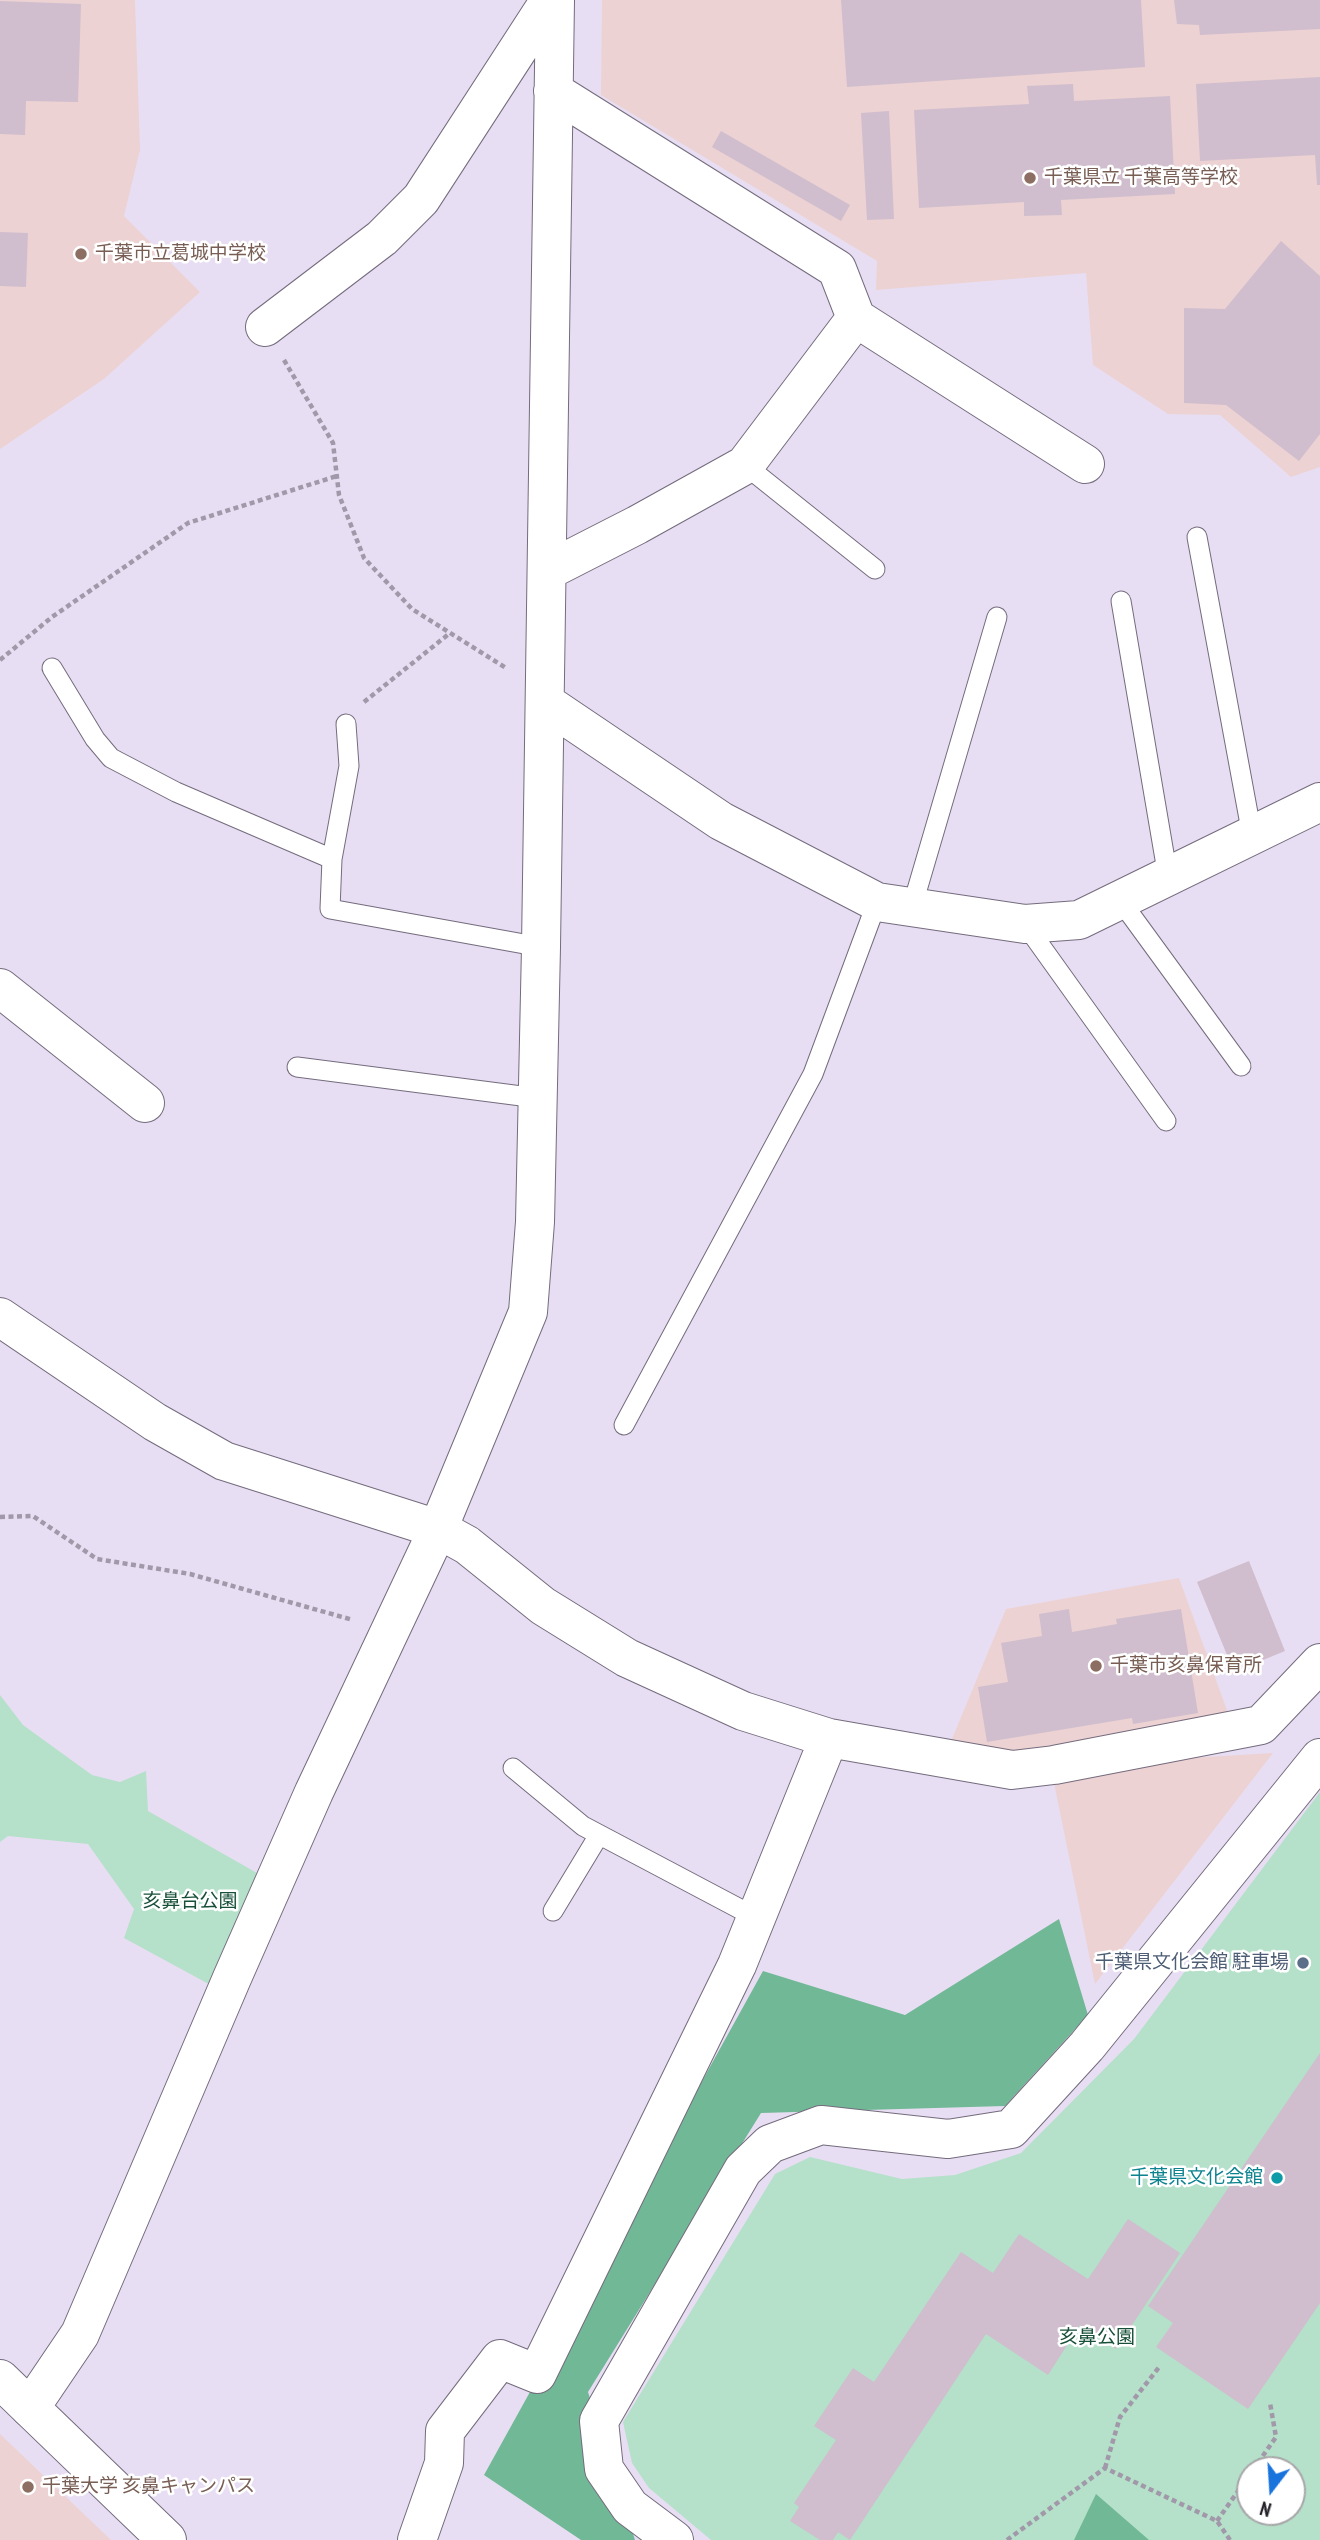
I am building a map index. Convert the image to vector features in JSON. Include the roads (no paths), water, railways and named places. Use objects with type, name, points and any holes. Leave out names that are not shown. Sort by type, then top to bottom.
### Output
[{"type":"street","points":[[30,2408],[80,2334],[237,1965],[314,1792],[438,1529],[528,1312],[535,1222],[541,947],[553,0]]},
{"type":"street","points":[[265,327],[382,237],[421,199],[553,0]]},
{"type":"street","points":[[553,91],[837,269],[856,318],[1085,464]]},
{"type":"street","points":[[547,570],[637,525],[745,465],[856,318]]},
{"type":"street","points":[[545,697],[721,821],[895,904],[1025,924],[1079,920],[1252,835],[1316,813]]},
{"type":"street","points":[[0,988],[145,1102]]},
{"type":"street","points":[[0,1317],[155,1422],[224,1461],[438,1529],[467,1545],[543,1606],[628,1658],[743,1711],[829,1738],[1012,1770],[1054,1765],[1261,1725],[1320,1662]]},
{"type":"street","points":[[417,2540],[444,2463],[445,2431],[500,2359],[537,2374],[737,1965],[829,1738]]},
{"type":"street","points":[[674,2540],[630,2507],[604,2469],[599,2421],[743,2170],[770,2144],[821,2125],[948,2139],[1011,2129],[1087,2046],[1320,1758]]},
{"type":"street","points":[[0,2379],[167,2540]]},
{"type":"lane","points":[[745,465],[875,569]]},
{"type":"lane","points":[[1197,537],[1252,835]]},
{"type":"lane","points":[[1121,601],[1168,877]]},
{"type":"lane","points":[[624,1425],[813,1074],[895,904],[997,617]]},
{"type":"lane","points":[[52,668],[95,739],[111,758],[176,792],[332,859]]},
{"type":"lane","points":[[346,724],[349,766],[332,859],[330,909],[541,947]]},
{"type":"lane","points":[[1120,900],[1241,1066]]},
{"type":"lane","points":[[1025,924],[1166,1121]]},
{"type":"lane","points":[[297,1067],[537,1098]]},
{"type":"lane","points":[[513,1768],[583,1826],[757,1919]]},
{"type":"lane","points":[[553,1911],[599,1835]]},
{"type":"place","name":"千葉県立 千葉高等学校","points":[[1030,178]]},
{"type":"place","name":"千葉市立葛城中学校","points":[[81,254]]},
{"type":"place","name":"千葉市亥鼻保育所","points":[[1096,1666]]},
{"type":"place","name":"千葉県文化会館 駐車場","points":[[1303,1963]]},
{"type":"place","name":"千葉県文化会館","points":[[1277,2178]]},
{"type":"place","name":"千葉大学 亥鼻キャンパス","points":[[28,2487]]},
{"type":"park label","name":"亥鼻台公園","points":[[190,1902]]},
{"type":"park label","name":"亥鼻公園","points":[[1097,2338]]}]
